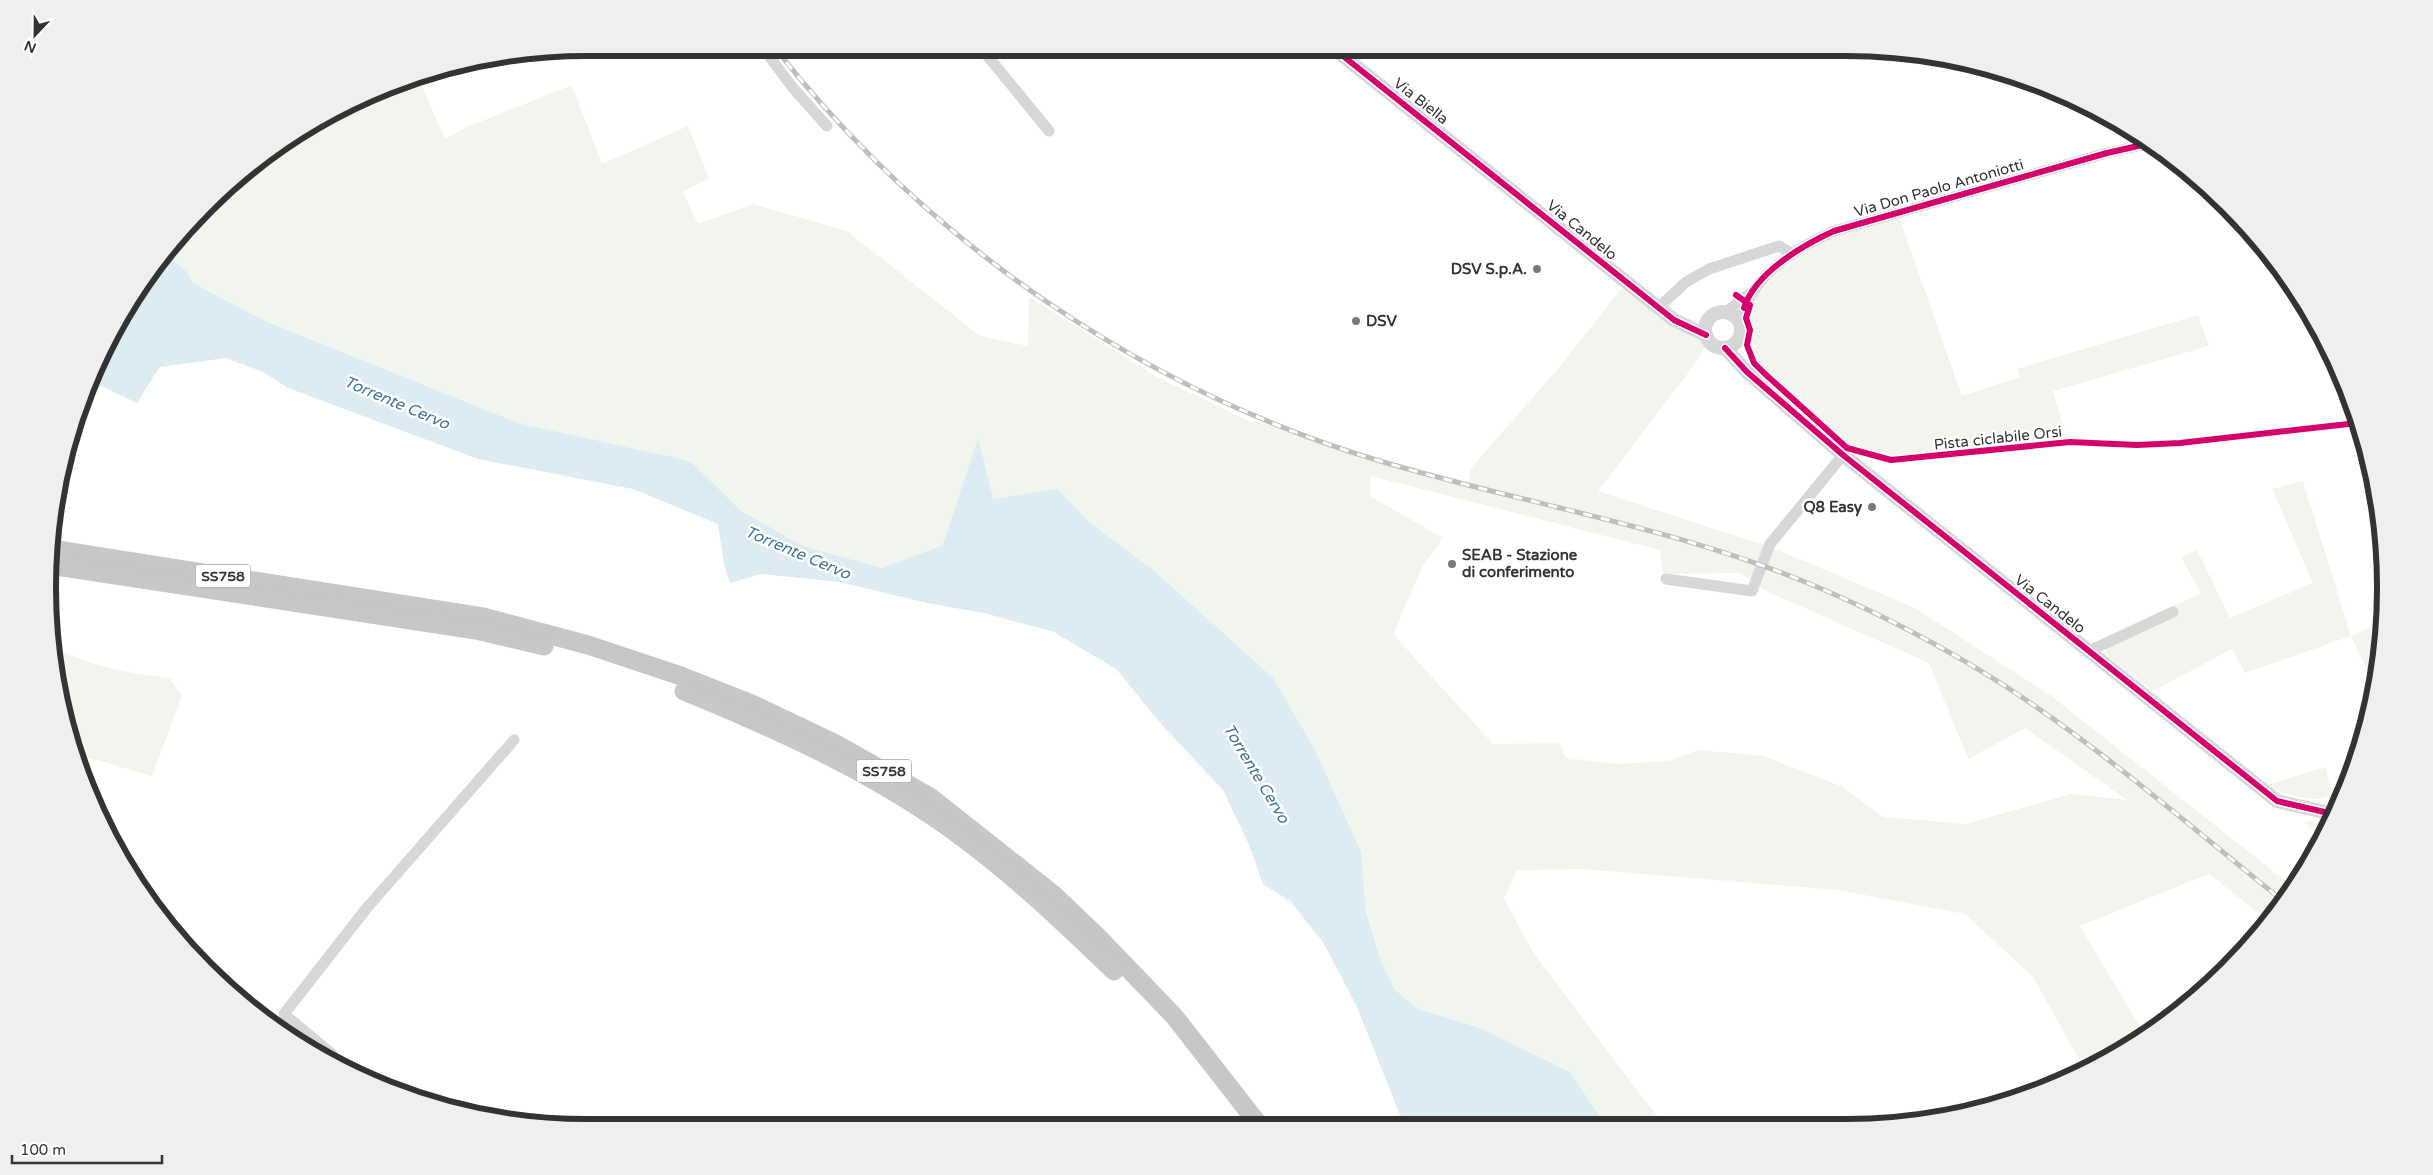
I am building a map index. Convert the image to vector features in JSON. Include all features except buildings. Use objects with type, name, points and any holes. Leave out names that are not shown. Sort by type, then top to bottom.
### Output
[{"type":"highway","name":"SS758","points":[[57,550],[482,617],[588,645],[680,676],[752,704],[836,744],[930,797],[1054,895],[1174,1016],[1254,1119]]},
{"type":"highway","name":"SS758","points":[[57,566],[476,630],[581,654],[664,683],[750,718],[830,756],[881,784],[956,832],[1052,913],[1170,1024],[1240,1119]]},
{"type":"street","points":[[768,56],[793,88],[827,126]]},
{"type":"street","points":[[988,56],[1049,131]]},
{"type":"street","name":"Via Biella","points":[[1343,56],[1446,137]]},
{"type":"street","name":"Via Candelo","points":[[1446,137],[1674,320],[1706,335]]},
{"type":"street","name":"Via Don Paolo Antoniotti","points":[[1726,312],[1751,293],[1792,254],[1834,231],[2140,146]]},
{"type":"street","points":[[1659,307],[1686,282],[1710,269],[1784,244],[1792,254]]},
{"type":"street","name":"Via Don Paolo Antoniotti","points":[[1741,325],[1746,302],[1751,293]]},
{"type":"street","name":"Via Candelo","points":[[1659,307],[1690,319],[1700,320],[1712,316]]},
{"type":"street","points":[[1726,312],[1735,317],[1741,325],[1738,340],[1730,347],[1724,348],[1711,343],[1706,335],[1706,325],[1712,316],[1726,312]]},
{"type":"street","name":"Via Candelo","points":[[1738,340],[1749,363],[1766,386]]},
{"type":"street","name":"Via Candelo","points":[[1724,348],[1748,372],[1843,455],[2277,801],[2326,812]]},
{"type":"street","points":[[1666,579],[1752,591],[1770,544],[1843,455]]},
{"type":"street","points":[[2089,651],[2173,612]]},
{"type":"street","points":[[329,1052],[284,1014],[366,909],[514,740]]},
{"type":"shaded area","points":[[420,83],[445,139],[469,126],[572,85],[602,164],[688,126],[709,178],[683,192],[698,224],[753,204],[847,231],[980,336],[1028,346],[1029,297],[1159,378],[1251,422],[1257,421],[1363,459],[1452,484],[1469,482],[1471,468],[1557,370],[1622,288],[1669,325],[1702,340],[1705,347],[1695,364],[1598,491],[1773,548],[1915,608],[2050,695],[2287,882],[2263,916],[2209,874],[2080,926],[2141,1029],[2111,1048],[2081,1063],[2033,977],[1965,914],[1838,890],[1583,869],[1517,870],[1504,899],[1534,954],[1659,1119],[1602,1119],[1570,1072],[1480,1028],[1418,1009],[1395,990],[1381,961],[1366,911],[1361,852],[1153,570],[1088,521],[1058,489],[943,545],[882,568],[803,546],[740,510],[690,461],[518,423],[265,321],[164,267],[188,237],[212,212],[264,166],[322,127],[384,97]],"holes":[[[1371,476],[1660,550],[1663,574],[1740,573],[1764,590],[1929,663],[1968,759],[2025,728],[2127,800],[2071,794],[1966,824],[1883,817],[1841,786],[1764,756],[1698,750],[1669,761],[1617,764],[1566,758],[1559,743],[1493,744],[1393,634],[1422,567],[1443,538],[1370,496]]]},
{"type":"shaded area","points":[[1899,217],[1962,396],[2020,377],[2017,369],[2198,315],[2209,346],[2053,391],[2066,437],[1897,458],[1852,448],[1762,367],[1753,355],[1749,344],[1753,329],[1750,318],[1754,307],[1751,303],[1779,273],[1811,248],[1843,233]]},
{"type":"shaded area","points":[[2303,481],[2351,636],[2245,673],[2232,649],[2153,691],[2109,657],[2101,641],[2201,593],[2181,557],[2197,550],[2230,618],[2313,583],[2272,489]]},
{"type":"shaded area","points":[[2376,626],[2372,657],[2369,674],[2351,636]]},
{"type":"shaded area","points":[[60,650],[108,667],[138,674],[169,678],[182,696],[152,776],[84,756],[66,691]]},
{"type":"shaded area","points":[[2326,767],[2330,788],[2336,791],[2329,796],[2313,799],[2272,789],[2266,785]]},
{"type":"shaded area","points":[[2308,821],[2322,822],[2316,833],[2304,823]]},
{"type":"water","name":"Torrente Cervo","points":[[164,267],[265,321],[518,423],[690,461],[740,510],[803,546],[882,568],[943,545],[978,438],[993,499],[1058,489],[1088,521],[1153,570],[1273,678],[1315,750],[1361,852],[1366,912],[1381,961],[1395,990],[1418,1009],[1480,1028],[1570,1072],[1602,1119],[1402,1119],[1357,1007],[1323,942],[1290,901],[1263,884],[1249,845],[1223,790],[1163,726],[1116,669],[1054,632],[984,613],[927,603],[840,582],[761,574],[730,583],[724,565],[718,524],[633,489],[478,459],[288,388],[263,372],[226,358],[160,367],[137,403],[97,384],[127,322]]},
{"type":"waterway","points":[[167,263],[182,274],[188,288]]},
{"type":"railway","points":[[782,56],[835,119],[901,185],[971,246],[1046,301],[1124,351],[1207,394],[1292,431],[1380,461],[1435,477],[1659,533],[1714,549],[1769,568],[1869,610],[1959,658],[2002,684],[2075,734],[2277,896]]},
{"type":"cycle path","points":[[1343,56],[1674,320],[1706,335]]},
{"type":"cycle path","points":[[1744,308],[1758,283],[1769,272],[1795,252],[1834,231],[2107,153],[2140,145]]},
{"type":"cycle path","name":"Pista ciclabile Orsi","points":[[1736,295],[1750,305],[1746,318],[1750,330],[1747,345],[1754,363],[1847,448],[1891,460],[2070,442],[2137,445],[2180,443],[2351,424]]},
{"type":"cycle path","points":[[1725,348],[1747,372],[1843,455],[2277,801],[2326,812]]},
{"type":"place","name":"DSV S.p.A.","points":[[1537,269]]},
{"type":"place","name":"DSV","points":[[1356,321]]},
{"type":"place","name":"Q8 Easy","points":[[1872,507]]},
{"type":"place","name":"SEAB - Stazione di conferimento","points":[[1452,564]]}]
